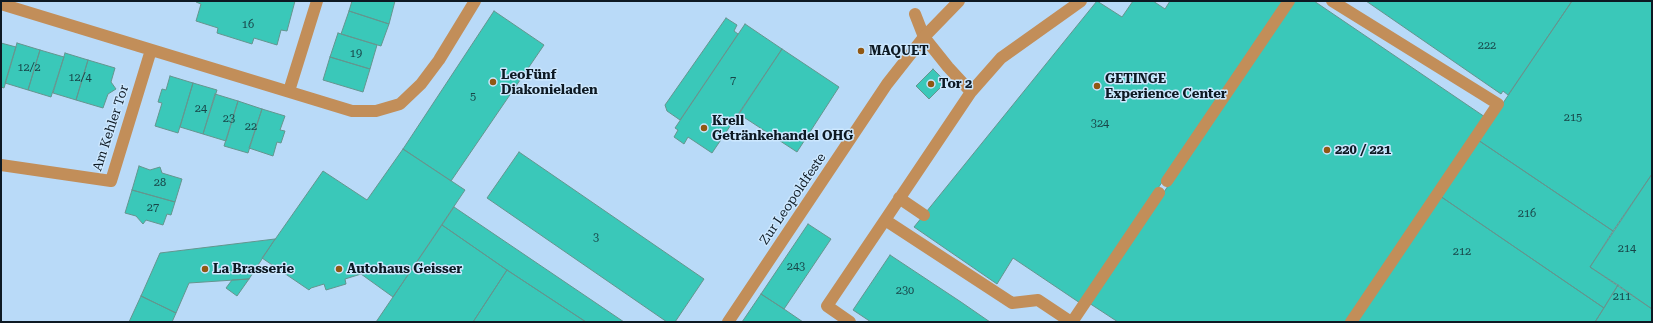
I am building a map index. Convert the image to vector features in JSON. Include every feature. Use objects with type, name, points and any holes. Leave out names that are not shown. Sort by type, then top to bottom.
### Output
[{"type":"street","points":[[289,91],[317,1]]},
{"type":"street","points":[[1,4],[352,111],[376,111],[400,104],[421,84],[439,60],[475,1]]},
{"type":"street","name":"Zur Leopoldfeste","points":[[728,322],[887,84],[924,37],[959,1]]},
{"type":"street","points":[[850,322],[827,306],[971,92],[1001,58],[1081,1]]},
{"type":"street","points":[[1167,181],[1289,1]]},
{"type":"street","points":[[1332,1],[1498,104],[1351,322]]},
{"type":"street","points":[[915,14],[924,37],[948,67],[971,92]]},
{"type":"street","name":"Am Kehler Tor","points":[[1,165],[111,181],[151,50]]},
{"type":"street","points":[[884,220],[1012,303],[1038,300],[1071,322],[1159,192]]},
{"type":"street","points":[[899,198],[924,215]]},
{"type":"building","points":[[196,1],[295,1],[287,31],[281,30],[277,45],[254,38],[252,44],[217,33],[218,28],[196,21],[201,4]]},
{"type":"building","points":[[352,1],[395,1],[389,24],[349,11]]},
{"type":"building","points":[[1097,1],[1122,17],[1133,1],[1153,1],[1165,9],[1170,1],[1285,1],[1080,303],[1013,258],[997,284],[914,227]]},
{"type":"building","name":"220 / 221","points":[[1293,1],[1314,1],[1485,117],[1346,322],[1118,322],[1089,303]]},
{"type":"building","points":[[1366,1],[1572,1],[1508,95],[1503,91],[1501,94]]},
{"type":"building","points":[[1572,1],[1652,1],[1652,174],[1613,231],[1478,140]]},
{"type":"building","points":[[349,11],[389,24],[381,46],[341,34]]},
{"type":"building","points":[[494,11],[544,45],[451,181],[403,149]]},
{"type":"building","points":[[726,18],[737,25],[734,31],[738,34],[680,120],[667,111],[665,105]]},
{"type":"building","points":[[745,24],[782,49],[712,153],[688,137],[684,144],[674,137],[678,130],[675,128]]},
{"type":"building","points":[[338,33],[377,45],[370,69],[330,57]]},
{"type":"building","points":[[1,43],[16,47],[4,88],[1,87]]},
{"type":"building","points":[[17,43],[40,50],[28,90],[5,83]]},
{"type":"building","points":[[782,49],[839,87],[797,152],[739,114]]},
{"type":"building","points":[[40,50],[64,57],[51,97],[28,90]]},
{"type":"building","points":[[65,53],[88,60],[76,100],[53,93]]},
{"type":"building","points":[[330,57],[370,69],[363,92],[323,80]]},
{"type":"building","points":[[88,60],[115,68],[111,82],[116,89],[108,94],[103,108],[76,100]]},
{"type":"building","name":"Tor 2","points":[[933,69],[946,82],[929,99],[916,86]]},
{"type":"building","points":[[170,76],[193,83],[178,133],[155,126],[162,103],[158,102],[162,89],[166,90]]},
{"type":"building","points":[[193,83],[217,90],[203,134],[180,127]]},
{"type":"building","points":[[215,94],[238,101],[226,141],[203,134]]},
{"type":"building","points":[[238,101],[262,109],[248,153],[224,146]]},
{"type":"building","points":[[262,109],[285,116],[280,130],[285,131],[281,143],[277,142],[273,156],[249,148]]},
{"type":"building","points":[[1478,140],[1613,231],[1590,267],[1618,285],[1604,308],[1440,196]]},
{"type":"building","points":[[403,149],[465,190],[393,297],[361,274],[345,279],[346,284],[326,290],[324,284],[309,290],[262,258],[323,171],[367,200]]},
{"type":"building","points":[[519,152],[704,279],[675,322],[667,322],[487,198]]},
{"type":"building","points":[[139,166],[150,170],[160,167],[162,173],[182,179],[175,202],[132,190]]},
{"type":"building","points":[[1652,174],[1652,309],[1590,267]]},
{"type":"building","points":[[132,190],[175,202],[171,215],[167,214],[163,225],[146,220],[143,224],[136,216],[125,213]]},
{"type":"building","points":[[1440,196],[1604,308],[1595,322],[1355,322]]},
{"type":"building","points":[[454,207],[624,322],[586,322],[507,270],[442,225]]},
{"type":"building","points":[[808,224],[831,239],[784,309],[761,294]]},
{"type":"building","points":[[442,225],[507,270],[473,322],[376,322]]},
{"type":"building","name":"La Brasserie","points":[[275,239],[249,279],[189,283],[176,313],[141,296],[160,253]]},
{"type":"building","points":[[890,255],[990,322],[871,322],[853,310]]},
{"type":"building","points":[[507,270],[586,322],[473,322]]},
{"type":"building","points":[[249,279],[237,296],[226,288],[232,280]]},
{"type":"building","points":[[1618,285],[1652,309],[1652,322],[1595,322]]},
{"type":"building","points":[[761,294],[784,309],[803,322],[742,322]]},
{"type":"building","points":[[141,296],[176,313],[172,322],[129,322]]},
{"type":"place","name":"MAQUET","points":[[861,51]]},
{"type":"place","name":"LeoFünf Diakonieladen","points":[[493,82]]},
{"type":"place","name":"Tor 2","points":[[931,84]]},
{"type":"place","name":"GETINGE Experience Center","points":[[1097,86]]},
{"type":"place","name":"Krell Getränkehandel OHG","points":[[704,128]]},
{"type":"place","name":"220 / 221","points":[[1327,150]]},
{"type":"place","name":"La Brasserie","points":[[205,269]]},
{"type":"place","name":"Autohaus Geisser","points":[[339,269]]}]
